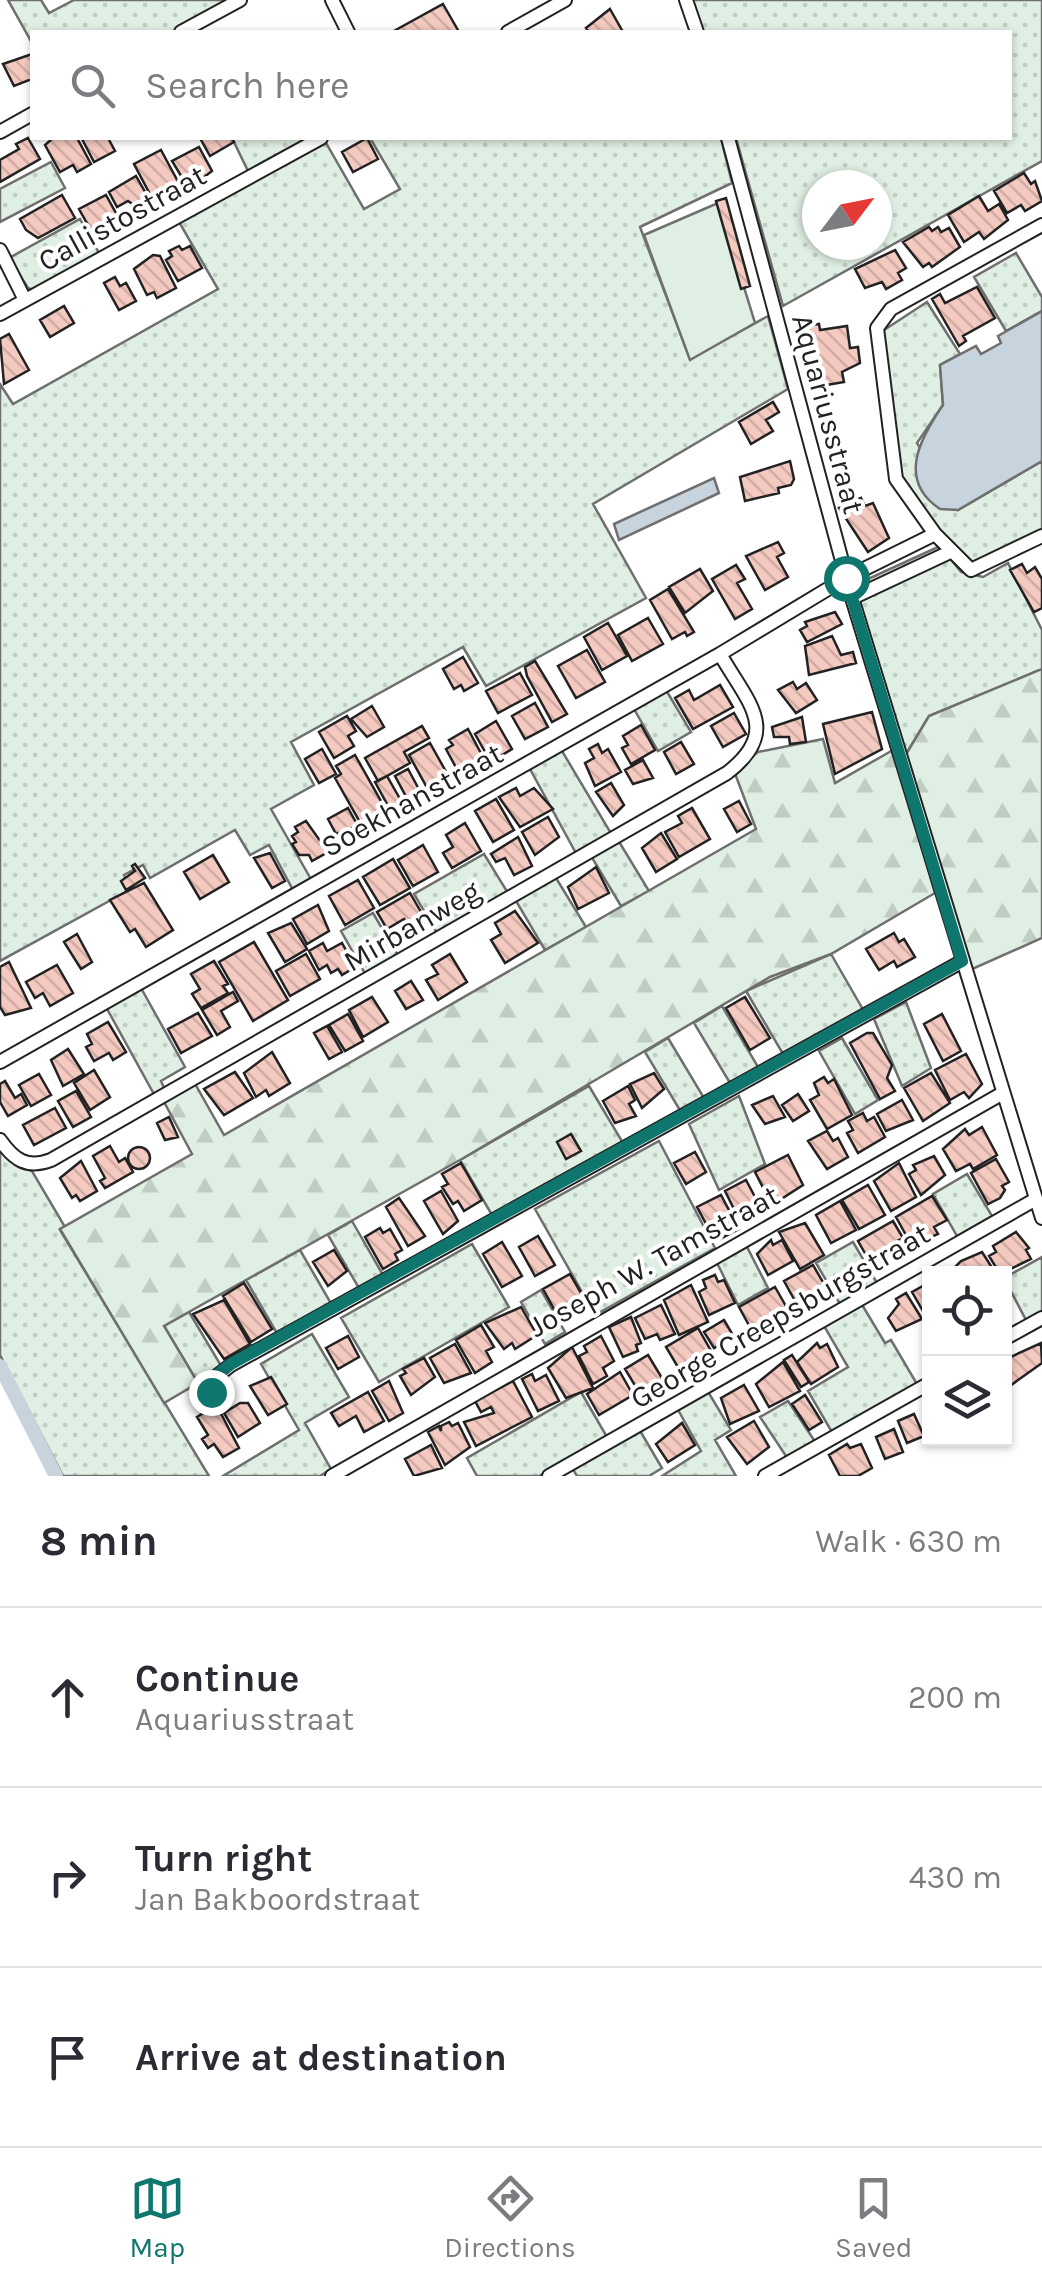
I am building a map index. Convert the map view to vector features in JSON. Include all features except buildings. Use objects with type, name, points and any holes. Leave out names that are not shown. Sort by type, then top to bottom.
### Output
[{"type":"street","points":[[185,30],[240,0]]},
{"type":"street","points":[[332,0],[347,30]]},
{"type":"street","points":[[512,30],[565,0]]},
{"type":"street","points":[[686,0],[696,30]]},
{"type":"street","points":[[0,132],[30,115]]},
{"type":"street","name":"Callistostraat","points":[[0,314],[317,140]]},
{"type":"street","name":"Aquariusstraat","points":[[729,140],[846,578],[1042,1218]]},
{"type":"street","points":[[1042,225],[891,309],[876,328],[896,479],[935,534],[964,568],[981,569],[1042,536]]},
{"type":"street","points":[[0,250],[25,300]]},
{"type":"street","name":"Soekhanstraat","points":[[0,1062],[720,654],[846,578],[935,534]]},
{"type":"street","points":[[852,598],[950,552]]},
{"type":"street","points":[[864,570],[872,590]]},
{"type":"street","name":"Mirbanweg","points":[[0,1140],[20,1162],[38,1165],[51,1160],[726,773],[751,755],[758,738],[758,720],[720,654]]},
{"type":"street","points":[[211,1392],[213,1378],[231,1364],[962,961]]},
{"type":"street","name":"Joseph W. Tamstraat","points":[[332,1476],[1003,1093]]},
{"type":"street","name":"George Creepsburgstraat","points":[[549,1476],[1036,1199]]},
{"type":"street","points":[[1012,1335],[1042,1318]]},
{"type":"street","points":[[765,1476],[922,1388]]},
{"type":"green space","points":[[8,0],[41,0],[49,13],[74,0],[233,0],[177,30],[30,30],[30,39]]},
{"type":"green space","points":[[692,0],[1042,0],[1042,161],[892,245],[892,170],[802,170],[802,260],[865,260],[783,306],[737,140],[1012,140],[1012,30],[702,30]]},
{"type":"green space","points":[[233,140],[309,141],[249,173]]},
{"type":"green space","points":[[371,140],[721,140],[732,183],[640,227],[690,359],[768,316],[788,389],[593,504],[646,598],[486,686],[463,647],[291,742],[314,785],[271,809],[312,881],[294,892],[269,845],[250,855],[235,830],[150,878],[143,865],[124,875],[131,889],[0,961],[0,384],[13,404],[218,289],[179,222],[326,143],[364,209],[400,189]]},
{"type":"green space","points":[[51,162],[65,188],[0,222],[0,189]]},
{"type":"green space","points":[[718,203],[755,323],[690,360],[644,235]]},
{"type":"green space","points":[[80,219],[100,255],[33,290],[28,288],[9,258]]},
{"type":"green space","points":[[1016,253],[1042,297],[1042,311],[1006,331],[974,277]]},
{"type":"green space","points":[[927,302],[960,354],[940,365],[943,405],[917,443],[958,510],[1042,461],[1042,531],[973,564],[933,523],[901,478],[881,332]]},
{"type":"green space","points":[[940,546],[961,572],[983,577],[1008,563],[1042,630],[1042,669],[929,716],[905,756],[855,585]]},
{"type":"green space","points":[[1042,669],[1042,938],[970,970],[905,756],[929,716]]},
{"type":"green space","points":[[666,690],[691,732],[658,751],[634,709]]},
{"type":"green space","points":[[823,739],[835,783],[893,750],[935,893],[831,954],[770,977],[460,1160],[164,1326],[198,1383],[164,1403],[60,1229],[192,1154],[163,1100],[194,1082],[224,1135],[756,829],[734,771],[758,752]]},
{"type":"green space","points":[[562,751],[612,835],[577,855],[530,769]]},
{"type":"green space","points":[[618,840],[649,891],[621,906],[591,856]]},
{"type":"green space","points":[[484,854],[508,893],[438,935],[414,894]]},
{"type":"green space","points":[[556,878],[586,927],[545,950],[516,901]]},
{"type":"green space","points":[[373,913],[400,959],[367,977],[341,931]]},
{"type":"green space","points":[[831,954],[865,1013],[786,1059],[746,991]]},
{"type":"green space","points":[[141,988],[185,1067],[161,1081],[165,1090],[155,1096],[106,1007]]},
{"type":"green space","points":[[906,1002],[931,1068],[902,1086],[874,1019]]},
{"type":"green space","points":[[722,1006],[761,1072],[733,1088],[694,1023]]},
{"type":"green space","points":[[668,1038],[707,1103],[684,1117],[645,1052]]},
{"type":"green space","points":[[842,1038],[878,1100],[855,1114],[819,1051]]},
{"type":"green space","points":[[589,1086],[626,1148],[496,1222],[460,1160]]},
{"type":"green space","points":[[739,1096],[765,1164],[719,1190],[689,1124]]},
{"type":"green space","points":[[659,1141],[715,1248],[595,1315],[535,1209]]},
{"type":"green space","points":[[0,1146],[19,1167],[32,1171],[65,1227],[60,1230],[209,1476],[63,1476],[0,1355]]},
{"type":"green space","points":[[967,1174],[992,1216],[957,1236],[933,1194]]},
{"type":"green space","points":[[352,1221],[387,1282],[363,1295],[328,1235]]},
{"type":"green space","points":[[853,1242],[877,1283],[840,1304],[816,1263]]},
{"type":"green space","points":[[745,1243],[768,1288],[738,1305],[715,1259]]},
{"type":"green space","points":[[472,1244],[509,1307],[379,1382],[341,1318]]},
{"type":"green space","points":[[300,1250],[336,1312],[282,1342],[246,1280]]},
{"type":"green space","points":[[1042,1257],[1042,1313],[1027,1322],[1012,1293],[1012,1274]]},
{"type":"green space","points":[[541,1290],[565,1332],[545,1344],[521,1302]]},
{"type":"green space","points":[[861,1303],[885,1343],[891,1340],[917,1384],[833,1434],[808,1391],[848,1367],[824,1326]]},
{"type":"green space","points":[[189,1312],[223,1369],[198,1383],[164,1326]]},
{"type":"green space","points":[[312,1334],[349,1397],[305,1423],[331,1469],[320,1476],[223,1476],[299,1430],[261,1364]]},
{"type":"green space","points":[[707,1390],[731,1430],[715,1440],[736,1476],[662,1476],[701,1451],[677,1408]]},
{"type":"green space","points":[[581,1392],[607,1437],[539,1476],[477,1476],[467,1458]]},
{"type":"green space","points":[[788,1401],[816,1443],[788,1459],[760,1417]]},
{"type":"green space","points":[[639,1429],[662,1468],[649,1476],[577,1476],[572,1468]]},
{"type":"shaded area","points":[[1042,311],[1042,461],[958,510],[940,509],[927,498],[916,472],[921,444],[943,405],[940,365],[976,346],[981,354],[1001,343],[998,336]]},
{"type":"shaded area","points":[[714,478],[719,493],[619,540],[614,524]]},
{"type":"waterway","points":[[0,1366],[56,1476]]},
{"type":"route","points":[[211,1392],[213,1378],[231,1364],[962,961],[846,578]]}]
